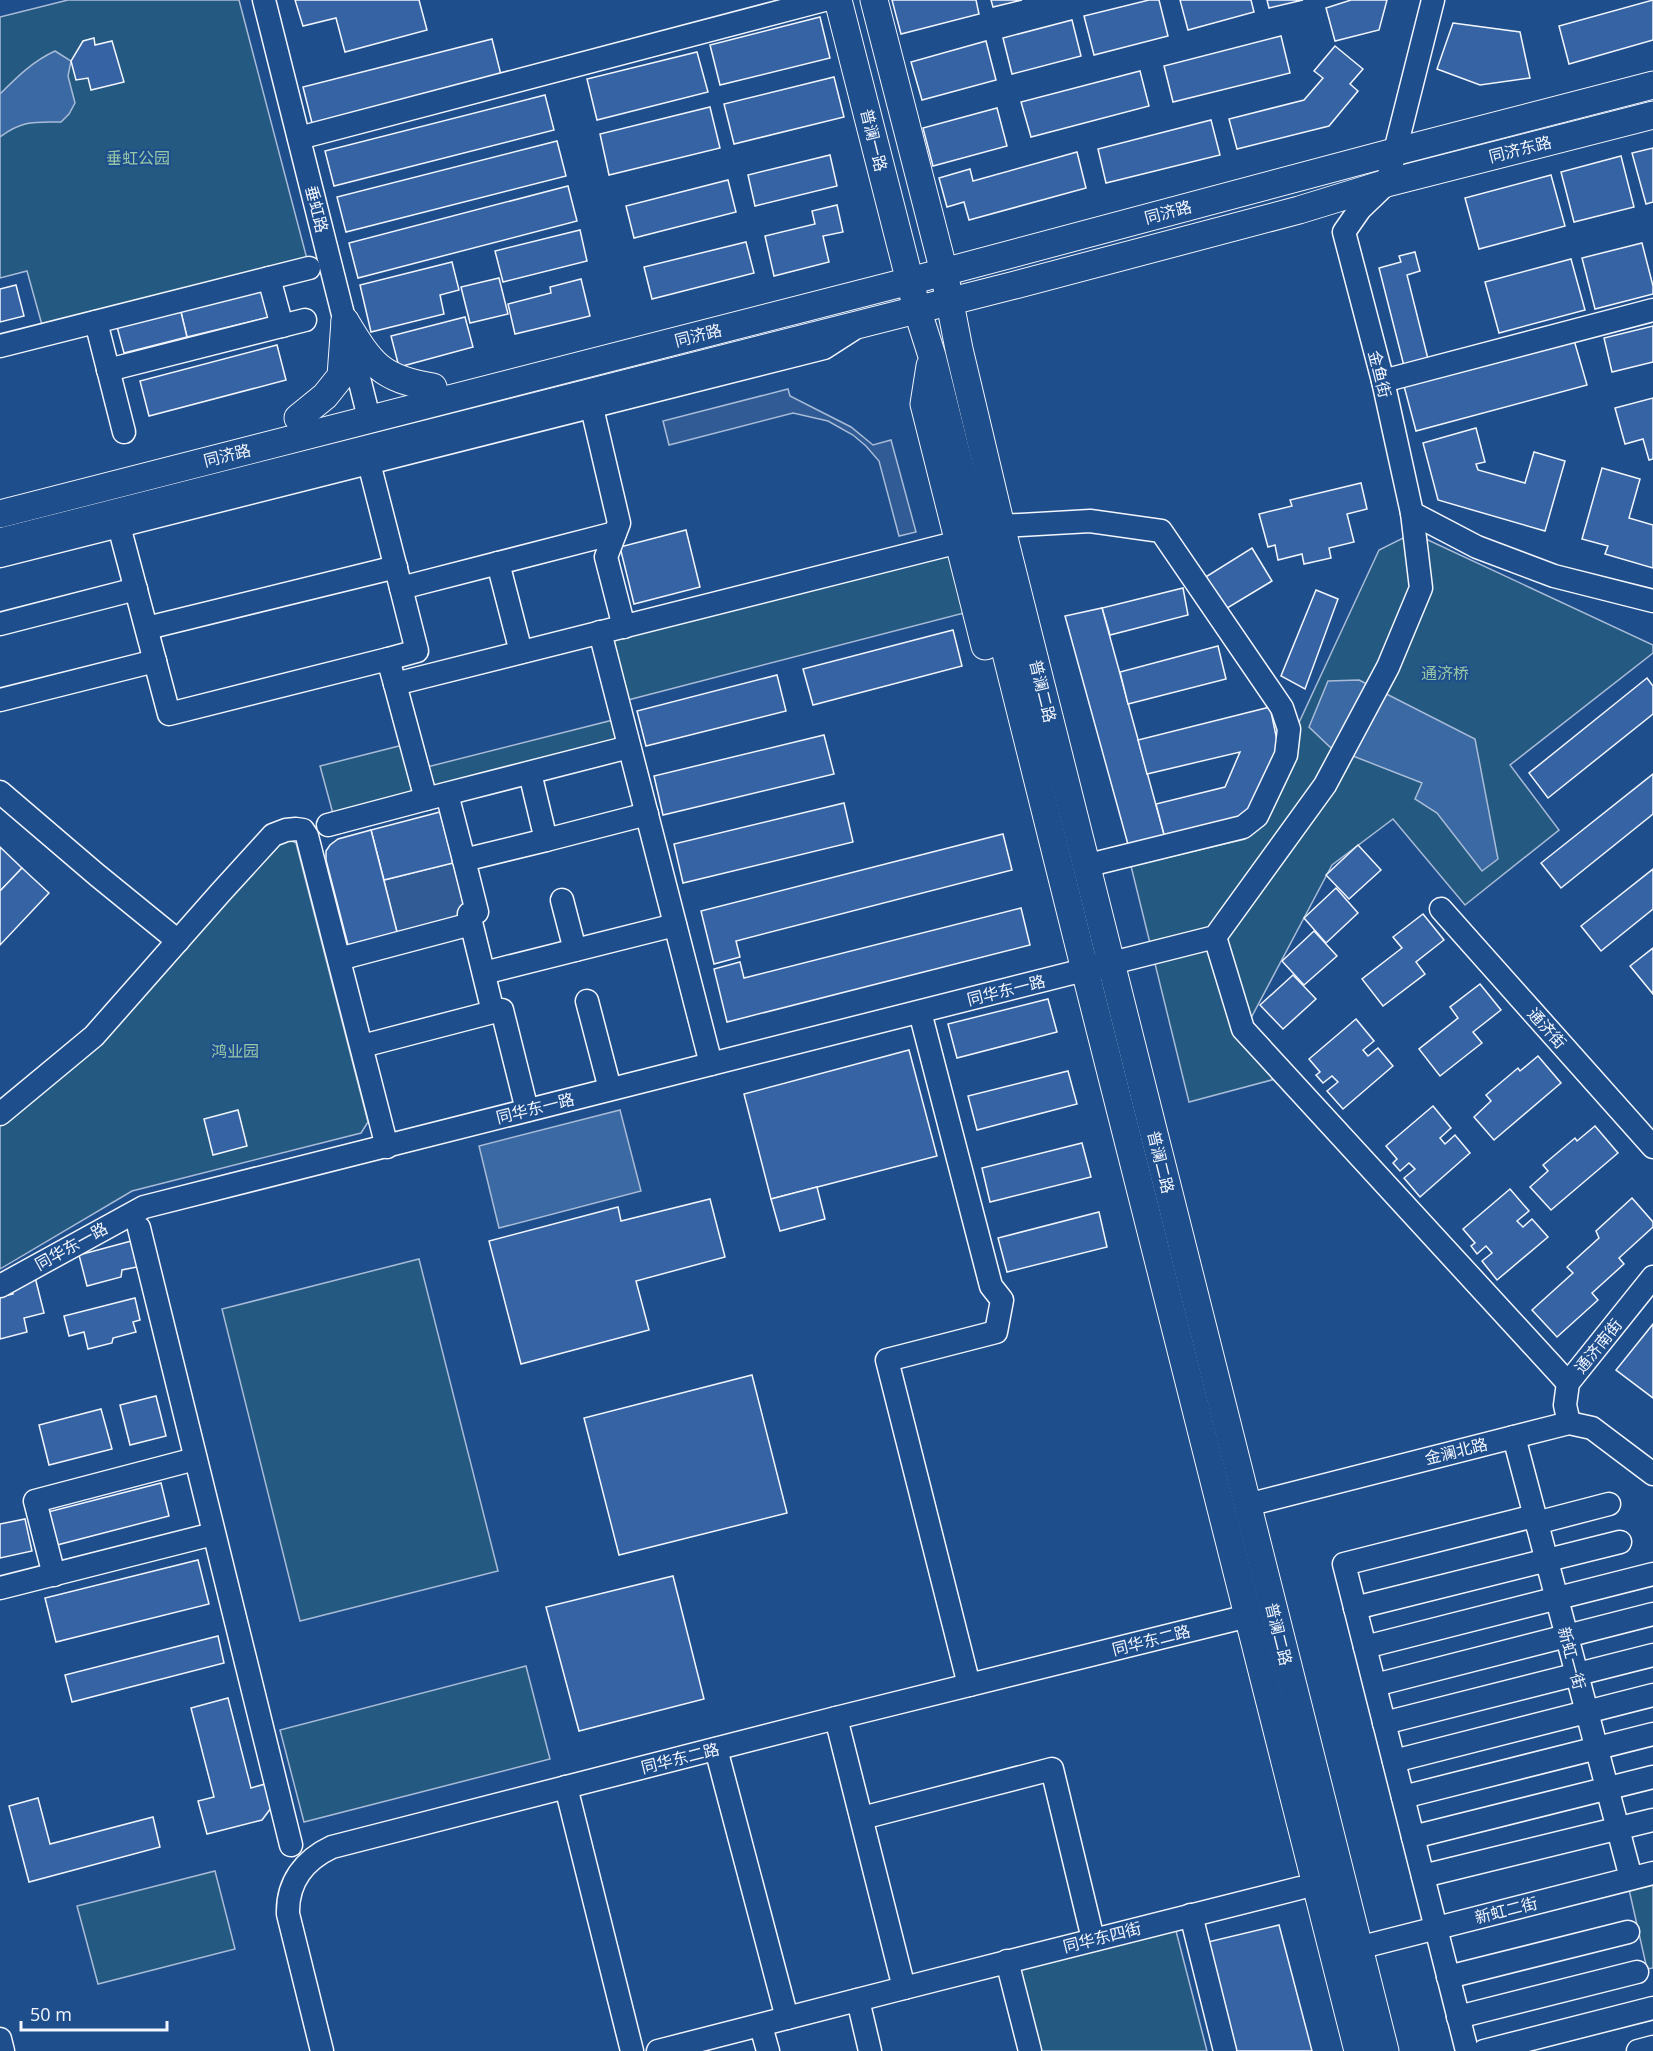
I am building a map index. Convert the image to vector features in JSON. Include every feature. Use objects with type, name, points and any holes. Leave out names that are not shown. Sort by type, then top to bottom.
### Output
[{"type":"main road","name":"普澜一路","points":[[838,0],[910,281]]},
{"type":"main road","points":[[874,0],[944,272]]},
{"type":"main road","name":"同济东路","points":[[1394,152],[1653,85]]},
{"type":"main road","name":"同济东路","points":[[1387,183],[1653,115]]},
{"type":"main road","name":"同济路","points":[[0,514],[910,281],[1394,152]]},
{"type":"main road","name":"同济路","points":[[0,542],[433,440],[863,323],[1299,210],[1387,183]]},
{"type":"main road","name":"普澜二路","points":[[944,272],[958,349],[1009,525],[1365,1946],[1385,2051]]},
{"type":"main road","name":"普澜二路","points":[[910,281],[932,356],[1076,972],[1240,1619],[1358,2051]]},
{"type":"main road","points":[[345,321],[377,368],[408,383],[433,387],[808,292],[856,295]]},
{"type":"main road","points":[[0,496],[298,418],[324,396],[341,376],[345,321]]},
{"type":"main road","points":[[932,356],[924,404],[958,542],[1076,972]]},
{"type":"main road","points":[[411,408],[433,387]]},
{"type":"main road","points":[[298,418],[330,429]]},
{"type":"main road","points":[[1009,525],[1101,862],[1118,962]]},
{"type":"main road","points":[[1240,1619],[1300,1888],[1341,2051]]},
{"type":"main road","points":[[1365,1946],[1400,2051]]},
{"type":"street","name":"垂虹路","points":[[264,0],[369,418]]},
{"type":"street","points":[[299,138],[824,0]]},
{"type":"street","points":[[1387,183],[1433,0]]},
{"type":"street","name":"金鱼街","points":[[1215,937],[1325,786],[1388,667],[1421,588],[1412,513],[1383,381],[1344,232],[1359,209],[1387,183]]},
{"type":"street","points":[[0,346],[309,268]]},
{"type":"street","points":[[269,278],[282,326]]},
{"type":"street","points":[[1383,381],[1653,310]]},
{"type":"street","points":[[108,370],[305,321]]},
{"type":"street","points":[[96,322],[124,432]]},
{"type":"street","points":[[0,556],[119,526],[328,466],[369,463],[433,440],[592,408],[824,348],[863,323]]},
{"type":"street","points":[[592,408],[619,523],[606,557],[624,627]]},
{"type":"street","points":[[369,463],[424,676]]},
{"type":"street","points":[[1412,513],[1476,547],[1554,576],[1653,601]]},
{"type":"street","points":[[1009,525],[1090,521],[1161,531],[1282,708],[1289,729],[1286,755],[1265,802],[1257,816],[1243,827],[1101,862]]},
{"type":"street","points":[[119,526],[169,714],[417,651]]},
{"type":"street","points":[[147,628],[398,577],[498,563],[615,533]]},
{"type":"street","points":[[395,684],[958,542]]},
{"type":"street","points":[[498,563],[521,652]]},
{"type":"street","points":[[0,624],[136,589]]},
{"type":"street","points":[[600,632],[711,1064]]},
{"type":"street","points":[[388,659],[436,797],[464,861],[477,912],[469,914],[494,1012]]},
{"type":"street","points":[[0,700],[155,661]]},
{"type":"street","points":[[328,825],[629,747]]},
{"type":"street","points":[[530,773],[546,840]]},
{"type":"street","points":[[0,792],[178,941]]},
{"type":"street","points":[[464,861],[646,814]]},
{"type":"street","points":[[0,1114],[94,1036],[273,835],[296,829],[303,830],[307,836],[387,1147]]},
{"type":"street","points":[[562,900],[574,950]]},
{"type":"street","name":"通济街","points":[[1441,909],[1653,1147]]},
{"type":"street","points":[[339,959],[471,924]]},
{"type":"street","points":[[484,973],[675,925]]},
{"type":"street","points":[[1215,937],[1243,1029],[1568,1383]]},
{"type":"street","name":"同华东一路","points":[[0,1286],[144,1207],[1215,937]]},
{"type":"street","points":[[587,1001],[610,1089]]},
{"type":"street","points":[[370,1044],[502,1010],[527,1110]]},
{"type":"street","points":[[920,1012],[991,1286],[1002,1300],[996,1332],[887,1360],[969,1685]]},
{"type":"street","points":[[139,1228],[291,1845]]},
{"type":"street","name":"通济南街","points":[[1569,1424],[1565,1405],[1568,1383],[1653,1277]]},
{"type":"street","name":"金澜北路","points":[[1254,1503],[1569,1424],[1592,1428],[1653,1474]]},
{"type":"street","name":"新虹一街","points":[[1514,1437],[1631,1878]]},
{"type":"street","points":[[54,1575],[35,1501],[195,1459]]},
{"type":"street","points":[[1467,2051],[1344,1564],[1609,1504]]},
{"type":"street","points":[[0,1588],[213,1534]]},
{"type":"street","points":[[1355,1608],[1620,1542]]},
{"type":"street","points":[[1365,1647],[1653,1574]]},
{"type":"street","points":[[1375,1685],[1653,1614]]},
{"type":"street","name":"同华东二路","points":[[322,2051],[288,1914],[288,1900],[293,1885],[309,1862],[332,1847],[836,1718],[1240,1619]]},
{"type":"street","points":[[1384,1723],[1653,1655]]},
{"type":"street","points":[[1394,1761],[1653,1695]]},
{"type":"street","points":[[836,1718],[904,1988]]},
{"type":"street","points":[[1403,1797],[1653,1734]]},
{"type":"street","points":[[716,1749],[787,2018]]},
{"type":"street","points":[[862,1818],[1052,1769],[1094,1939]]},
{"type":"street","points":[[1413,1837],[1653,1777]]},
{"type":"street","points":[[566,1787],[632,2051]]},
{"type":"street","points":[[1423,1876],[1653,1820]]},
{"type":"street","name":"新虹二街","points":[[1365,1946],[1653,1873]]},
{"type":"street","name":"同华东四街","points":[[658,2051],[1300,1888]]},
{"type":"street","points":[[1191,1915],[1226,2051]]},
{"type":"street","points":[[1448,1977],[1628,1932]]},
{"type":"street","points":[[1007,1961],[1030,2051]]},
{"type":"street","points":[[1458,2018],[1637,1972]]},
{"type":"street","points":[[858,2000],[870,2051]]},
{"type":"street","points":[[1484,2051],[1653,2008]]},
{"type":"street","points":[[761,2025],[768,2051]]},
{"type":"street","points":[[0,2039],[3,2051]]},
{"type":"street","points":[[1638,2051],[1653,2047]]},
{"type":"green space","name":"垂虹公园","points":[[68,0],[239,0],[307,259],[42,325],[27,271],[0,278],[0,17]]},
{"type":"green space","name":"通济桥","points":[[1413,533],[1653,645],[1653,653],[1510,765],[1559,830],[1465,905],[1393,819],[1332,865],[1242,1035],[1279,1078],[1189,1102],[1131,866],[1245,839],[1379,550]]},
{"type":"green space","points":[[948,551],[964,613],[624,701],[608,638]]},
{"type":"green space","points":[[617,719],[624,745],[429,794],[423,768]]},
{"type":"green space","points":[[407,744],[422,798],[335,821],[320,766]]},
{"type":"green space","name":"鸿业园","points":[[288,839],[296,843],[368,1122],[361,1133],[132,1191],[0,1269],[0,1123],[277,842]]},
{"type":"green space","points":[[419,1259],[498,1571],[300,1621],[222,1309]]},
{"type":"green space","points":[[526,1666],[550,1759],[304,1822],[280,1730]]},
{"type":"green space","points":[[215,1871],[235,1949],[98,1984],[77,1906]]},
{"type":"green space","points":[[1653,1879],[1653,1968],[1647,1969],[1628,1885]]},
{"type":"green space","points":[[1175,1927],[1207,2051],[1039,2051],[1019,1969]]},
{"type":"shaded area","points":[[55,51],[71,61],[68,76],[75,103],[69,114],[61,122],[36,122],[22,125],[0,137],[0,94],[32,65]]},
{"type":"shaded area","points":[[788,389],[790,396],[851,427],[873,445],[891,440],[916,532],[899,536],[879,461],[853,435],[828,421],[793,413],[669,445],[663,421]]},
{"type":"shaded area","points":[[1359,680],[1475,739],[1498,859],[1482,871],[1437,813],[1415,799],[1422,783],[1330,747],[1309,727],[1328,681]]},
{"type":"shaded area","points":[[453,863],[466,915],[397,932],[384,880]]},
{"type":"shaded area","points":[[620,1110],[641,1191],[499,1228],[479,1146]]},
{"type":"building","points":[[295,0],[419,0],[427,30],[345,52],[336,18],[303,26]]},
{"type":"building","points":[[892,0],[976,0],[979,14],[901,34]]},
{"type":"building","points":[[991,0],[1022,0],[993,7]]},
{"type":"building","points":[[1149,0],[1159,0],[1168,36],[1094,55],[1084,16]]},
{"type":"building","points":[[1180,0],[1251,0],[1254,12],[1188,30]]},
{"type":"building","points":[[1267,0],[1303,0],[1269,8]]},
{"type":"building","points":[[1351,0],[1387,0],[1379,30],[1335,41],[1326,8]]},
{"type":"building","points":[[1653,0],[1653,40],[1569,64],[1559,26]]},
{"type":"building","points":[[820,17],[830,58],[720,85],[710,45]]},
{"type":"building","points":[[1072,20],[1081,56],[1012,74],[1003,38]]},
{"type":"building","points":[[1453,23],[1520,32],[1530,78],[1480,85],[1437,69]]},
{"type":"building","points":[[1281,36],[1290,73],[1173,102],[1164,66]]},
{"type":"building","points":[[94,38],[95,45],[112,41],[124,82],[91,90],[88,78],[76,80],[71,61],[83,41]]},
{"type":"building","points":[[492,39],[502,79],[313,127],[303,87]]},
{"type":"building","points":[[986,41],[996,80],[922,100],[911,62]]},
{"type":"building","points":[[1335,46],[1363,69],[1350,84],[1358,91],[1329,126],[1237,149],[1229,119],[1304,100],[1323,78],[1314,71]]},
{"type":"building","points":[[697,52],[708,92],[597,120],[587,79]]},
{"type":"building","points":[[1140,71],[1149,106],[1031,137],[1021,102]]},
{"type":"building","points":[[834,77],[844,117],[734,144],[724,104]]},
{"type":"building","points":[[545,95],[554,130],[334,186],[325,151]]},
{"type":"building","points":[[710,107],[720,148],[609,175],[600,134]]},
{"type":"building","points":[[997,108],[1007,146],[933,166],[923,128]]},
{"type":"building","points":[[1211,120],[1220,155],[1106,183],[1098,149]]},
{"type":"building","points":[[557,141],[566,176],[346,232],[337,197]]},
{"type":"building","points":[[1653,148],[1653,202],[1646,204],[1632,153]]},
{"type":"building","points":[[1077,152],[1086,188],[969,220],[964,202],[947,207],[939,178],[970,169],[973,181]]},
{"type":"building","points":[[830,155],[837,186],[755,206],[748,175]]},
{"type":"building","points":[[1621,156],[1634,207],[1574,222],[1561,172]]},
{"type":"building","points":[[1551,175],[1565,226],[1479,249],[1465,198]]},
{"type":"building","points":[[728,180],[736,212],[634,238],[626,206]]},
{"type":"building","points":[[568,186],[577,221],[358,278],[349,243]]},
{"type":"building","points":[[837,205],[843,232],[823,236],[829,262],[774,276],[765,236],[815,224],[812,211]]},
{"type":"building","points":[[580,230],[587,261],[503,282],[495,251]]},
{"type":"building","points":[[746,242],[754,273],[652,299],[644,267]]},
{"type":"building","points":[[1642,243],[1653,294],[1595,309],[1582,258]]},
{"type":"building","points":[[1415,252],[1420,271],[1407,275],[1429,363],[1405,370],[1379,268],[1401,262],[1399,256]]},
{"type":"building","points":[[1571,259],[1585,310],[1499,333],[1485,282]]},
{"type":"building","points":[[452,262],[459,290],[440,295],[444,314],[371,332],[360,285]]},
{"type":"building","points":[[499,278],[508,314],[470,323],[461,287]]},
{"type":"building","points":[[581,279],[590,316],[515,334],[508,304],[551,293],[550,287]]},
{"type":"building","points":[[16,285],[24,316],[0,322],[0,289]]},
{"type":"building","points":[[266,287],[274,316],[187,337],[180,308]]},
{"type":"building","points":[[180,308],[187,337],[124,353],[116,323]]},
{"type":"building","points":[[465,317],[473,347],[399,367],[391,336]]},
{"type":"building","points":[[1653,326],[1653,362],[1612,372],[1604,338]]},
{"type":"building","points":[[1574,340],[1587,385],[1416,431],[1404,386]]},
{"type":"building","points":[[277,345],[286,380],[149,416],[140,381]]},
{"type":"building","points":[[1653,398],[1653,459],[1649,460],[1643,439],[1625,444],[1615,408]]},
{"type":"building","points":[[1476,428],[1485,462],[1476,464],[1478,470],[1525,483],[1534,452],[1565,461],[1545,531],[1438,500],[1423,443]]},
{"type":"building","points":[[1602,468],[1640,479],[1629,518],[1653,525],[1653,568],[1605,554],[1608,546],[1582,539]]},
{"type":"building","points":[[1361,483],[1367,509],[1347,514],[1354,542],[1329,548],[1331,558],[1304,564],[1302,554],[1278,560],[1275,545],[1268,547],[1259,514],[1292,506],[1290,500]]},
{"type":"building","points":[[686,530],[700,587],[634,604],[620,547]]},
{"type":"building","points":[[1252,548],[1272,581],[1224,610],[1204,578]]},
{"type":"building","points":[[1183,588],[1188,615],[1110,635],[1102,608]]},
{"type":"building","points":[[1316,590],[1338,599],[1305,689],[1281,676]]},
{"type":"building","points":[[1102,608],[1165,838],[1129,848],[1065,616]]},
{"type":"building","points":[[953,630],[962,666],[813,705],[803,669]]},
{"type":"building","points":[[1218,646],[1226,679],[1128,704],[1120,672]]},
{"type":"building","points":[[777,675],[786,711],[646,746],[637,711]]},
{"type":"building","points":[[1647,678],[1653,686],[1653,714],[1548,798],[1529,773]]},
{"type":"building","points":[[1270,707],[1279,750],[1250,815],[1165,838],[1156,804],[1225,787],[1240,752],[1147,774],[1138,740]]},
{"type":"building","points":[[824,735],[834,774],[663,815],[654,776]]},
{"type":"building","points":[[1653,774],[1653,814],[1561,888],[1541,863]]},
{"type":"building","points":[[844,803],[853,842],[683,883],[674,844]]},
{"type":"building","points":[[440,812],[453,863],[384,880],[371,830]]},
{"type":"building","points":[[371,830],[397,932],[348,945],[326,860],[326,851],[338,839]]},
{"type":"building","points":[[1003,834],[1012,870],[736,941],[740,957],[714,964],[701,911]]},
{"type":"building","points":[[1358,845],[1381,870],[1349,899],[1326,875]]},
{"type":"building","points":[[0,847],[22,868],[0,891]]},
{"type":"building","points":[[22,868],[49,893],[0,945],[0,891]]},
{"type":"building","points":[[1653,869],[1653,909],[1601,951],[1581,926]]},
{"type":"building","points":[[1336,888],[1358,913],[1326,943],[1304,918]]},
{"type":"building","points":[[1021,908],[1030,945],[727,1022],[714,969],[740,962],[744,978]]},
{"type":"building","points":[[1423,914],[1444,940],[1416,962],[1425,974],[1383,1006],[1362,979],[1402,948],[1393,937]]},
{"type":"building","points":[[1314,931],[1337,956],[1304,985],[1282,961]]},
{"type":"building","points":[[1653,948],[1653,994],[1630,966]]},
{"type":"building","points":[[1293,975],[1316,999],[1283,1029],[1260,1005]]},
{"type":"building","points":[[1480,984],[1501,1010],[1473,1032],[1482,1043],[1440,1076],[1419,1049],[1458,1018],[1450,1007]]},
{"type":"building","points":[[1048,999],[1057,1032],[957,1058],[948,1024]]},
{"type":"building","points":[[1356,1019],[1374,1041],[1363,1050],[1368,1056],[1378,1048],[1393,1066],[1343,1109],[1327,1091],[1338,1082],[1332,1076],[1323,1083],[1316,1075],[1320,1072],[1309,1059]]},
{"type":"building","points":[[909,1050],[937,1156],[771,1199],[744,1094]]},
{"type":"building","points":[[1538,1056],[1561,1083],[1494,1140],[1474,1117],[1491,1101],[1486,1095],[1518,1068],[1520,1071]]},
{"type":"building","points":[[1068,1071],[1077,1104],[977,1130],[968,1096]]},
{"type":"building","points":[[1433,1106],[1451,1128],[1440,1138],[1445,1144],[1455,1135],[1470,1153],[1420,1197],[1404,1178],[1415,1169],[1409,1163],[1400,1171],[1393,1163],[1397,1159],[1386,1146]]},
{"type":"building","points":[[238,1110],[247,1146],[213,1155],[204,1119]]},
{"type":"building","points":[[1595,1126],[1618,1153],[1551,1210],[1530,1187],[1548,1171],[1543,1165],[1575,1138],[1577,1141]]},
{"type":"building","points":[[1082,1143],[1091,1177],[990,1202],[982,1168]]},
{"type":"building","points":[[817,1187],[825,1219],[780,1231],[771,1199]]},
{"type":"building","points":[[1510,1189],[1529,1211],[1517,1221],[1523,1227],[1532,1219],[1548,1237],[1497,1280],[1482,1261],[1492,1253],[1486,1246],[1477,1254],[1471,1246],[1475,1243],[1463,1229]]},
{"type":"building","points":[[1632,1198],[1653,1222],[1653,1227],[1619,1258],[1624,1264],[1592,1293],[1598,1300],[1557,1337],[1532,1310],[1573,1273],[1567,1267],[1599,1238],[1596,1231]]},
{"type":"building","points":[[710,1199],[725,1257],[636,1281],[649,1330],[521,1364],[489,1241],[618,1207],[621,1221]]},
{"type":"building","points":[[1099,1212],[1107,1247],[1007,1272],[998,1238]]},
{"type":"building","points":[[135,1240],[142,1266],[122,1270],[121,1277],[87,1286],[79,1255]]},
{"type":"building","points":[[35,1277],[44,1313],[24,1318],[27,1332],[0,1339],[0,1297],[13,1294],[11,1283]]},
{"type":"building","points":[[135,1298],[140,1320],[133,1322],[136,1332],[113,1338],[112,1343],[88,1349],[84,1332],[69,1336],[64,1316]]},
{"type":"building","points":[[1653,1324],[1653,1398],[1616,1370]]},
{"type":"building","points":[[752,1375],[787,1513],[619,1555],[584,1418]]},
{"type":"building","points":[[156,1396],[166,1436],[130,1445],[120,1405]]},
{"type":"building","points":[[101,1409],[112,1449],[49,1465],[39,1425]]},
{"type":"building","points":[[161,1483],[169,1516],[57,1545],[48,1512]]},
{"type":"building","points":[[25,1519],[32,1551],[0,1558],[0,1524]]},
{"type":"building","points":[[198,1560],[209,1604],[56,1642],[45,1598]]},
{"type":"building","points":[[673,1576],[704,1699],[579,1731],[546,1607]]},
{"type":"building","points":[[218,1636],[224,1663],[72,1702],[65,1675]]},
{"type":"building","points":[[228,1698],[251,1788],[265,1784],[271,1808],[262,1820],[207,1834],[198,1801],[214,1797],[191,1708]]},
{"type":"building","points":[[38,1798],[50,1844],[153,1817],[160,1847],[29,1882],[9,1806]]},
{"type":"building","points":[[1279,1925],[1312,2051],[1236,2051],[1208,1942]]}]
